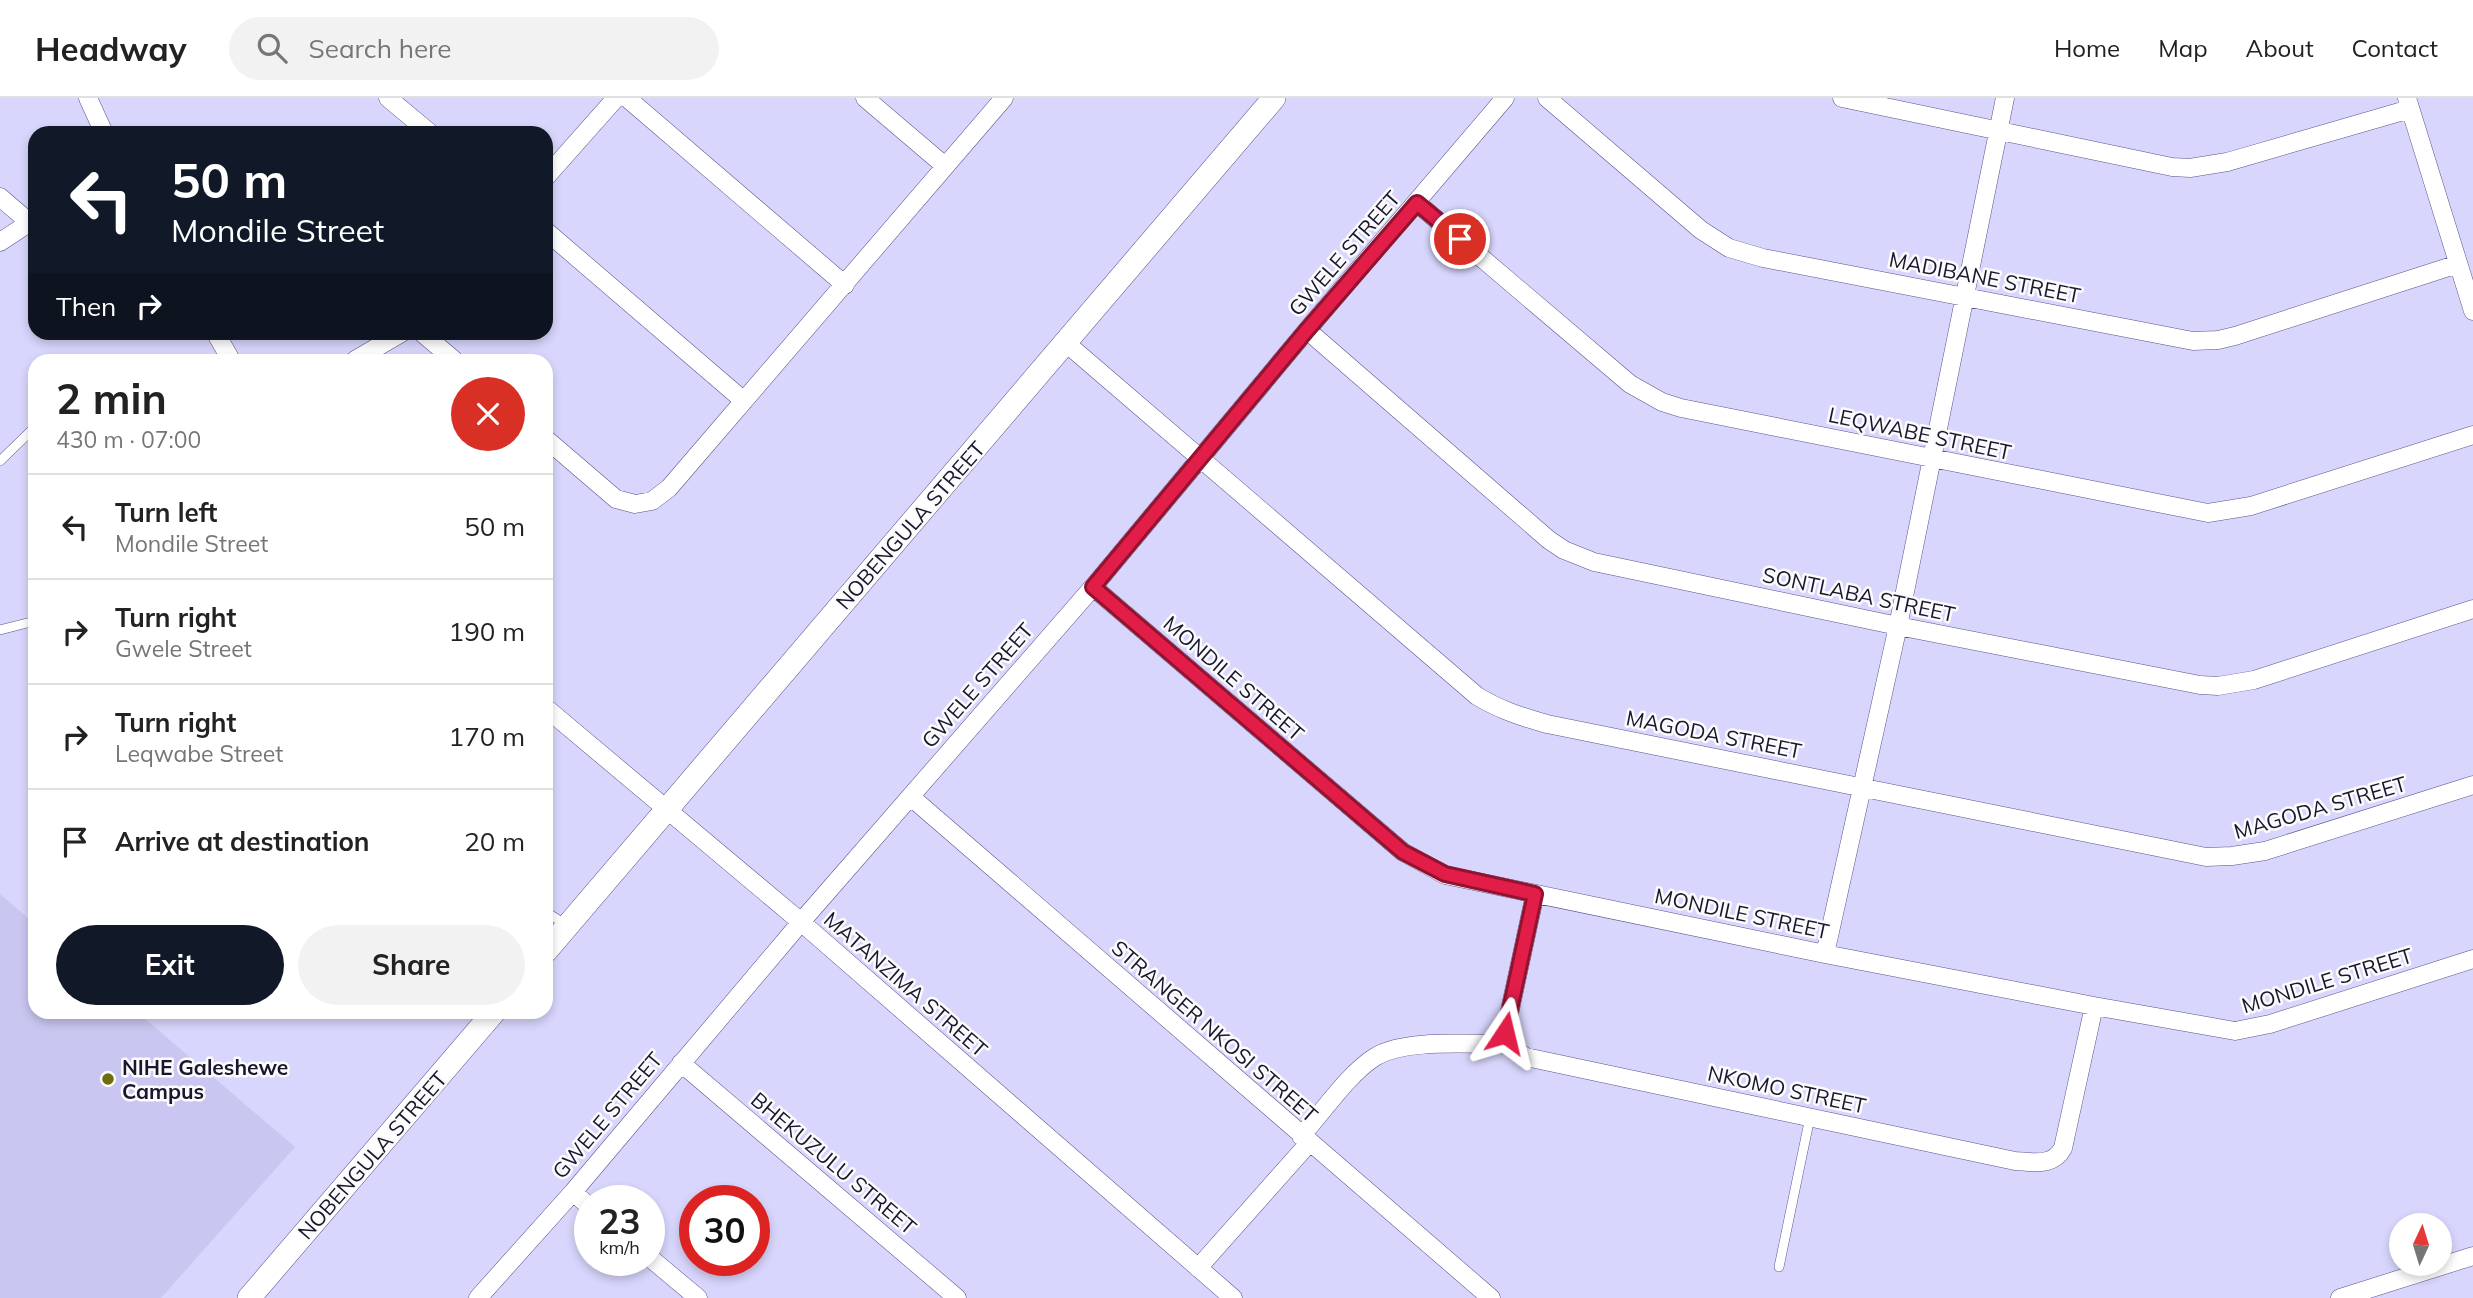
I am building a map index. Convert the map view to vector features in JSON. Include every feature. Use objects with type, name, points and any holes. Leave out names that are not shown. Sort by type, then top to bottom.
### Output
[{"type":"street","points":[[88,98],[101,126]]},
{"type":"street","points":[[388,98],[422,126]]},
{"type":"street","points":[[553,169],[616,98]]},
{"type":"street","points":[[627,98],[845,285]]},
{"type":"street","points":[[865,98],[945,166]]},
{"type":"street","points":[[553,445],[616,499],[635,503],[652,501],[669,488],[1004,98]]},
{"type":"street","name":"NOBENGULA STREET","points":[[553,943],[1274,98]]},
{"type":"street","name":"GWELE STREET","points":[[478,1298],[573,1192],[800,922],[1093,587],[1505,98]]},
{"type":"street","name":"MADIBANE STREET","points":[[1548,98],[1702,230],[1729,248],[1763,258],[2205,342],[2235,336],[2458,264]]},
{"type":"street","points":[[1842,98],[1998,132],[2172,167],[2190,168],[2227,162],[2409,104],[2473,311]]},
{"type":"street","points":[[1825,954],[1898,626],[2005,98]]},
{"type":"street","points":[[0,197],[28,218]]},
{"type":"street","name":"LEQWABE STREET","points":[[1417,203],[1630,384],[1645,394],[1681,408],[2208,513],[2251,506],[2473,435]]},
{"type":"street","points":[[0,242],[28,224]]},
{"type":"street","points":[[553,236],[744,401]]},
{"type":"street","name":"SONTLABA STREET","points":[[1307,330],[1530,524],[1564,550],[1594,562],[1898,626],[2200,685],[2218,686],[2254,680],[2473,609]]},
{"type":"street","points":[[365,354],[389,340]]},
{"type":"street","points":[[430,340],[447,354]]},
{"type":"street","name":"MAGODA STREET","points":[[1066,343],[1477,696],[1495,707],[1547,723],[2206,857],[2265,851],[2473,785]]},
{"type":"street","name":"MONDILE STREET","points":[[1093,587],[1403,852],[1445,874],[1825,954],[2235,1031],[2270,1024],[2473,959]]},
{"type":"street","name":"MATANZIMA STREET","points":[[553,714],[800,922],[1233,1298]]},
{"type":"street","name":"STRANGER NKOSI STREET","points":[[911,797],[1490,1298]]},
{"type":"street","points":[[1198,1268],[1356,1073],[1376,1057],[1392,1050],[1422,1045],[1509,1044],[1505,1033],[1507,1018],[1535,894]]},
{"type":"street","name":"NKOMO STREET","points":[[1509,1044],[1526,1057],[2015,1160],[2049,1162],[2059,1155],[2067,1134],[2094,1006]]},
{"type":"street","name":"NOBENGULA STREET","points":[[249,1298],[489,1019]]},
{"type":"street","name":"BHEKUZULU STREET","points":[[681,1063],[957,1298]]},
{"type":"street","points":[[2340,1298],[2473,1256]]},
{"type":"street","points":[[665,1272],[691,1296]]},
{"type":"lane","points":[[0,461],[28,434]]},
{"type":"lane","points":[[0,630],[28,623]]},
{"type":"lane","points":[[553,916],[568,926]]},
{"type":"lane","points":[[1779,1267],[1810,1117]]},
{"type":"shaded area","name":"NIHE Galeshewe Campus","points":[[0,894],[28,918],[28,1019],[145,1019],[295,1147],[161,1298],[0,1298]]},
{"type":"place","name":"NIHE Galeshewe Campus","points":[[108,1079]]},
{"type":"route","points":[[1460,239],[1417,203],[1307,330],[1093,587],[1403,852],[1423,865],[1445,874],[1535,894],[1505,1033]]}]
